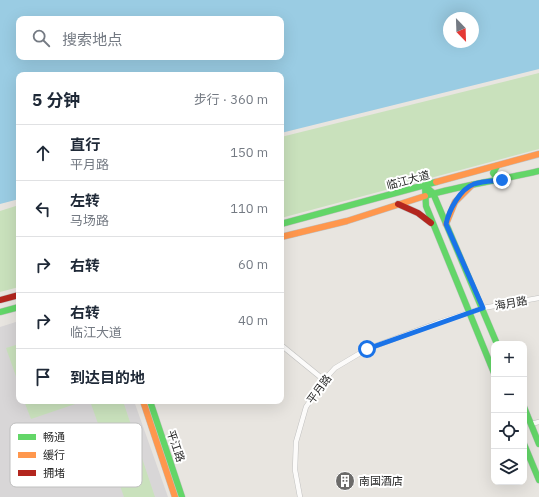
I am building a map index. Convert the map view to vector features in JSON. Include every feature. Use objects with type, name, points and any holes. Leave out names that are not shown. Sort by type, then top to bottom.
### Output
[{"type":"main road","name":"临江大道","points":[[284,223],[539,154]]},
{"type":"main road","points":[[499,165],[494,169],[493,173],[498,179],[502,180]]},
{"type":"main road","name":"临江大道","points":[[284,236],[347,221],[433,193],[473,184],[502,180],[539,171]]},
{"type":"main road","points":[[446,224],[451,207],[463,192],[473,184]]},
{"type":"main road","points":[[425,186],[433,193],[496,341]]},
{"type":"main road","points":[[425,186],[424,197],[434,227],[491,365]]},
{"type":"main road","points":[[398,204],[425,217],[434,227]]},
{"type":"main road","points":[[341,208],[347,209],[350,213],[347,221]]},
{"type":"main road","points":[[434,227],[439,221],[446,224]]},
{"type":"main road","points":[[0,300],[16,296]]},
{"type":"main road","points":[[0,312],[16,308]]},
{"type":"main road","name":"平江路","points":[[144,404],[175,497]]},
{"type":"main road","name":"平江路","points":[[151,404],[182,497]]},
{"type":"main road","points":[[526,413],[539,444]]},
{"type":"main road","points":[[526,449],[539,480]]},
{"type":"street","name":"海月路","points":[[483,308],[539,298]]},
{"type":"street","name":"平月路","points":[[300,497],[295,470],[296,442],[306,407],[324,380],[336,368],[367,349],[483,308]]},
{"type":"street","points":[[284,347],[324,380]]},
{"type":"street","points":[[531,424],[539,422]]},
{"type":"shaded area","points":[[16,322],[16,404],[135,404],[142,423],[10,423],[10,487],[142,487],[142,424],[168,497],[0,497],[0,327]]},
{"type":"green space","points":[[539,73],[539,149],[284,217],[284,136]]},
{"type":"green space","points":[[16,206],[16,288],[0,292],[0,211]]},
{"type":"green space","points":[[16,345],[16,376],[6,348]]},
{"type":"green space","points":[[25,404],[75,404],[31,419]]},
{"type":"green space","points":[[91,404],[124,404],[130,423],[98,423]]},
{"type":"green space","points":[[142,458],[155,497],[124,497],[120,487],[142,487]]},
{"type":"water","points":[[0,0],[539,0],[539,69],[284,132],[284,72],[16,72],[16,200],[0,204]]},
{"type":"traffic: fast","points":[[497,166],[493,173],[498,179],[502,180]]},
{"type":"traffic: fast","points":[[425,196],[539,171]]},
{"type":"traffic: fast","points":[[284,223],[436,182]]},
{"type":"traffic: fast","points":[[425,186],[426,206],[491,366]]},
{"type":"traffic: fast","points":[[425,186],[433,193],[496,341]]},
{"type":"traffic: fast","points":[[0,312],[16,308]]},
{"type":"traffic: fast","points":[[151,404],[182,497]]},
{"type":"traffic: fast","points":[[526,413],[539,444]]},
{"type":"traffic: fast","points":[[526,449],[539,480]]},
{"type":"traffic: slow","points":[[436,182],[539,154]]},
{"type":"traffic: slow","points":[[446,224],[455,202],[472,185]]},
{"type":"traffic: slow","points":[[284,236],[347,221],[425,196]]},
{"type":"traffic: slow","points":[[144,404],[175,497]]},
{"type":"traffic: jam","points":[[398,204],[418,213],[431,223]]},
{"type":"traffic: jam","points":[[0,300],[16,296]]},
{"type":"place","name":"南国酒店","points":[[345,481]]},
{"type":"route","points":[[367,349],[483,308],[446,224],[451,207],[463,192],[473,184],[502,180]]}]
